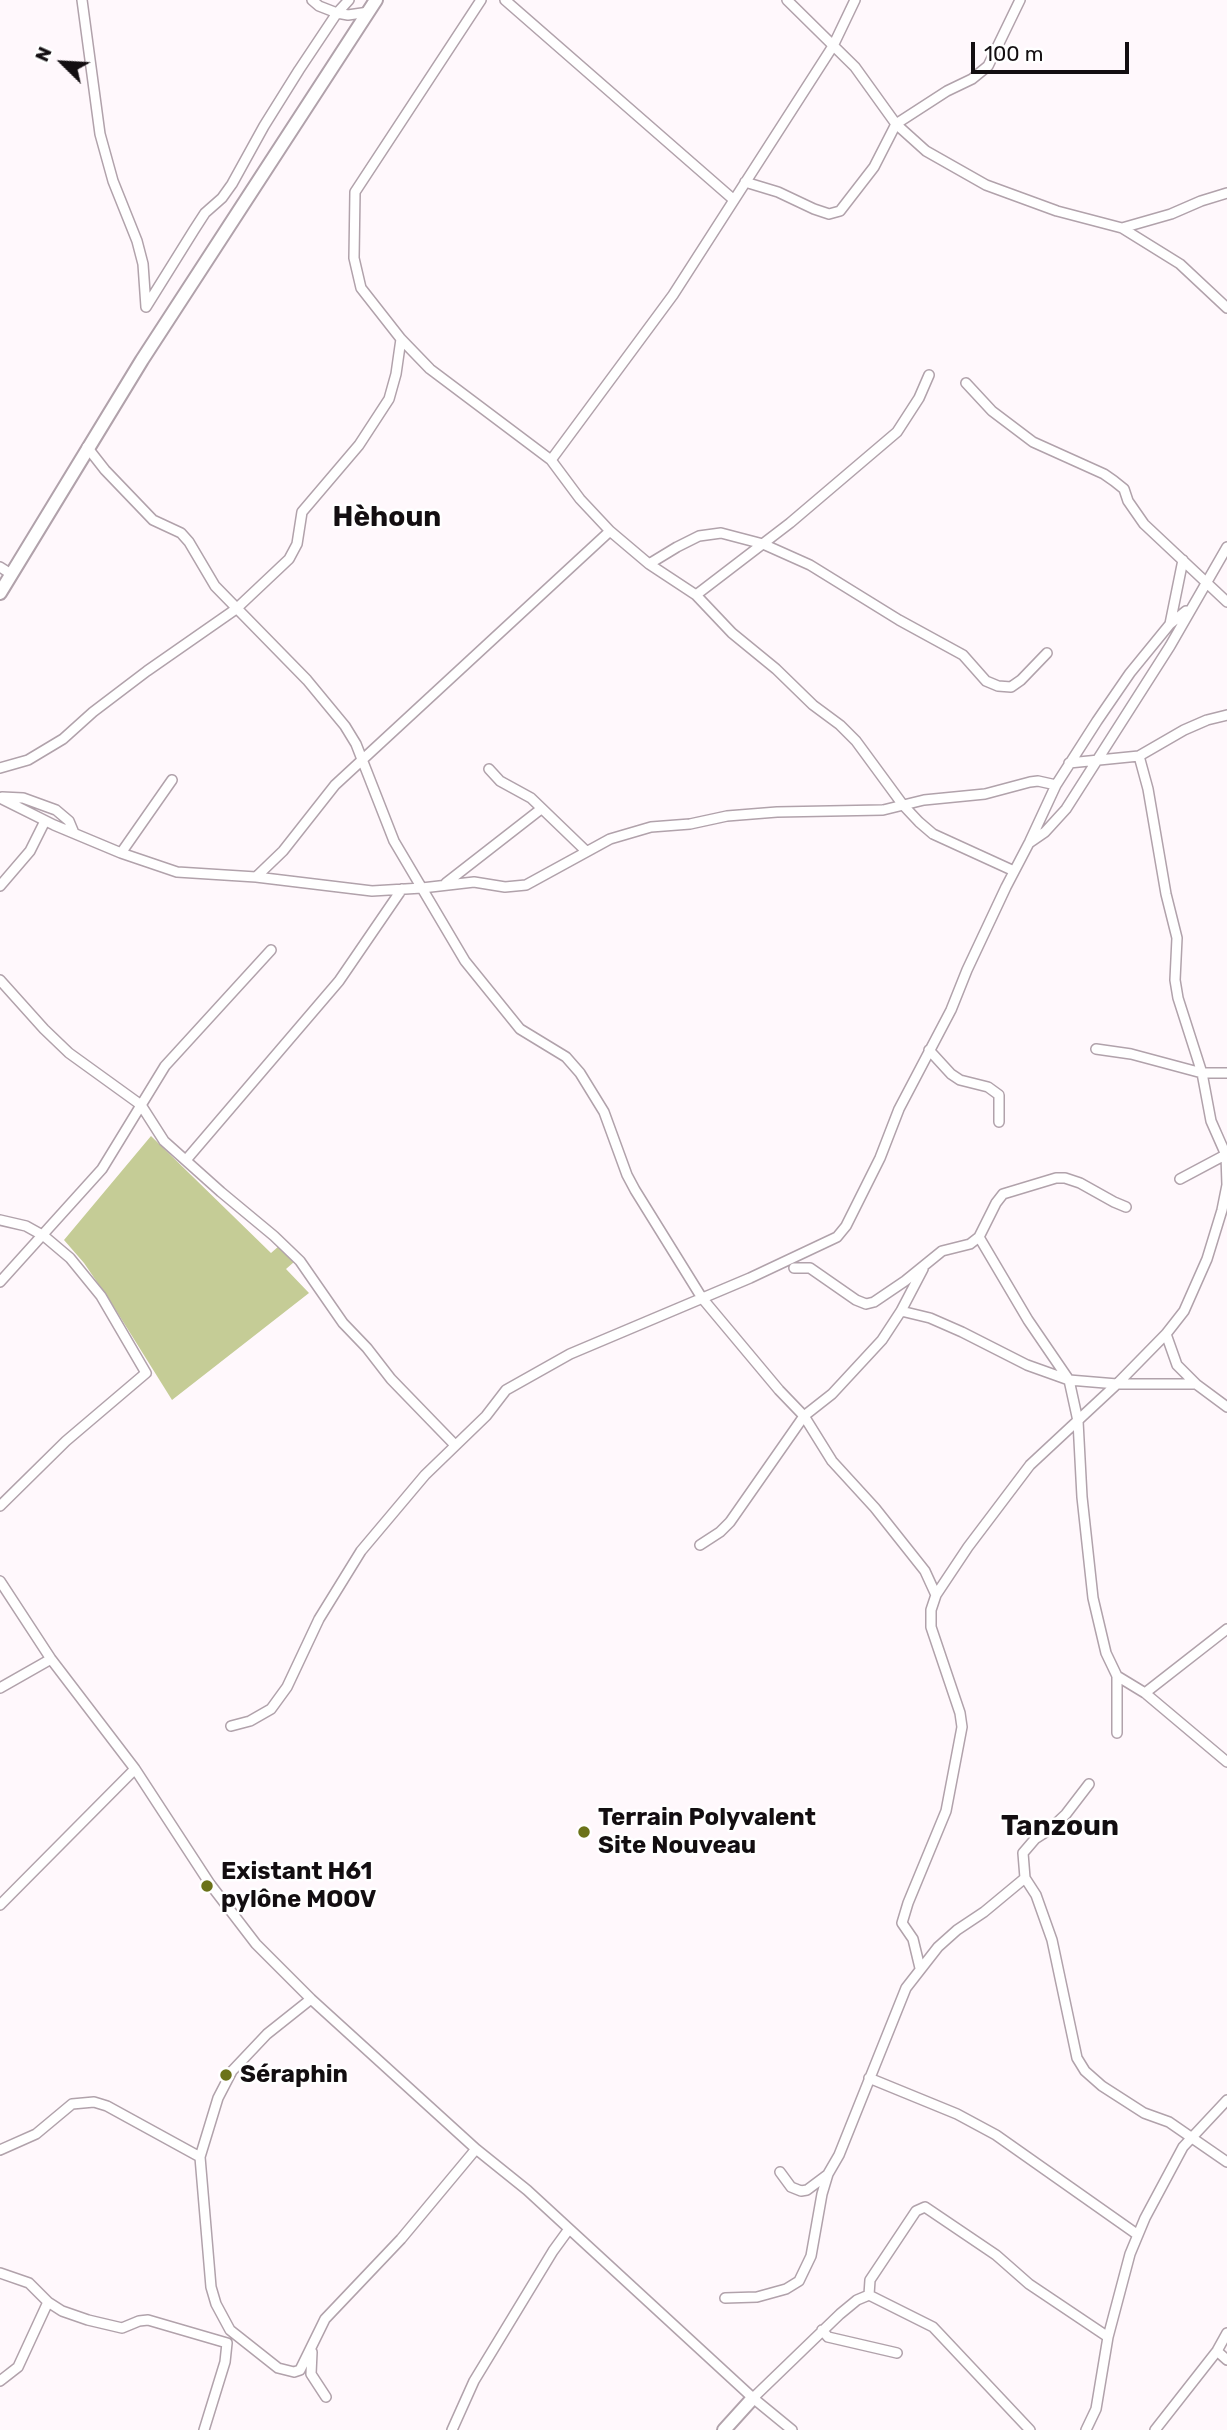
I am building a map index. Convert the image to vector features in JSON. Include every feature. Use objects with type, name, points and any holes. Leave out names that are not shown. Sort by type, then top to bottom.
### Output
[{"type":"main road","points":[[0,593],[5,570],[376,0]]},
{"type":"main road","points":[[724,2430],[753,2398]]},
{"type":"street","points":[[82,0],[100,134],[113,181],[137,241],[143,264],[146,307],[205,213],[222,198],[232,184],[264,126],[337,13],[349,0]]},
{"type":"street","points":[[312,0],[337,13],[348,15],[369,12]]},
{"type":"street","points":[[481,0],[355,192],[354,258],[361,288],[401,339],[430,369],[551,460],[580,499],[610,531],[649,564],[696,594],[732,633],[776,669],[813,705],[840,725],[856,741],[903,805],[933,834],[1014,871]]},
{"type":"street","points":[[505,0],[734,200]]},
{"type":"street","points":[[787,0],[855,67],[896,124],[926,151],[986,186],[1057,211],[1122,228],[1180,264],[1227,308]]},
{"type":"street","points":[[551,460],[673,295],[832,46],[855,0]]},
{"type":"street","points":[[745,182],[778,192],[829,214],[840,211],[874,167],[896,124],[947,91],[972,79],[988,66],[1020,0]]},
{"type":"street","points":[[1122,228],[1171,215],[1227,192]]},
{"type":"street","points":[[0,768],[28,761],[41,754],[147,671],[236,609],[289,559],[297,544],[302,512],[340,470],[389,399],[401,339]]},
{"type":"street","points":[[696,594],[790,523],[897,432],[919,398],[929,375]]},
{"type":"street","points":[[966,383],[992,411],[1033,442],[1104,474],[1124,489],[1128,501],[1144,524],[1227,602]]},
{"type":"street","points":[[87,447],[153,520],[181,533],[215,586],[307,680],[345,726],[362,760],[394,841],[465,961],[520,1028],[566,1057],[580,1073],[608,1120],[631,1182],[702,1298],[804,1416],[832,1461],[875,1508],[925,1571],[936,1595]]},
{"type":"street","points":[[256,877],[283,851],[335,785],[610,531]]},
{"type":"street","points":[[649,564],[699,536],[721,533],[763,544],[810,565],[899,620],[963,655],[986,681],[998,686],[1011,687],[1047,653]]},
{"type":"street","points":[[1029,843],[1059,818],[1170,646],[1227,547]]},
{"type":"street","points":[[1170,624],[1183,560]]},
{"type":"street","points":[[231,1726],[250,1721],[271,1709],[287,1687],[319,1619],[361,1551],[425,1475],[486,1416],[506,1390],[570,1354],[837,1237],[846,1226],[880,1158],[899,1109],[951,1010],[967,970],[1056,785],[1130,673],[1170,624],[1192,606]]},
{"type":"street","points":[[1069,763],[1139,756],[1184,730],[1227,715]]},
{"type":"street","points":[[920,1968],[913,1939],[902,1923],[946,1811],[962,1727],[960,1713],[931,1627],[931,1610],[936,1595],[968,1547],[1030,1465],[1117,1384],[1166,1334],[1184,1311],[1207,1259],[1227,1185],[1226,1154],[1211,1121],[1202,1073],[1178,998],[1175,980],[1177,938],[1139,756]]},
{"type":"street","points":[[489,769],[500,781],[524,793],[586,851]]},
{"type":"street","points":[[121,853],[172,780]]},
{"type":"street","points":[[0,798],[45,821],[121,853],[177,872],[256,877],[372,891],[474,882],[505,887],[526,885],[610,839],[652,827],[777,811],[883,810],[924,800],[985,794],[1038,781],[1056,785]]},
{"type":"street","points":[[0,798],[23,798],[56,810],[69,821],[74,833]]},
{"type":"street","points":[[444,884],[541,809]]},
{"type":"street","points":[[0,886],[30,851],[45,821]]},
{"type":"street","points":[[186,1160],[339,981],[401,889]]},
{"type":"street","points":[[0,1282],[102,1169],[165,1066],[271,950]]},
{"type":"street","points":[[0,980],[69,1053],[141,1105],[163,1141],[300,1261],[343,1323],[391,1379],[455,1445]]},
{"type":"street","points":[[1096,1049],[1131,1054],[1202,1073],[1227,1073]]},
{"type":"street","points":[[929,1050],[960,1080],[988,1087],[999,1096],[999,1122]]},
{"type":"street","points":[[1180,1179],[1226,1154]]},
{"type":"street","points":[[794,1268],[810,1268],[866,1304],[884,1295],[942,1251],[970,1244],[979,1237],[1003,1194],[1056,1178],[1080,1183],[1126,1207]]},
{"type":"street","points":[[0,1220],[26,1226],[44,1236],[70,1258],[101,1296],[146,1373],[66,1441],[0,1506]]},
{"type":"street","points":[[979,1237],[1028,1320],[1069,1380],[1078,1421],[1082,1497],[1093,1598],[1106,1653],[1117,1676],[1117,1733]]},
{"type":"street","points":[[700,1545],[730,1522],[804,1416],[832,1394],[882,1340],[926,1264]]},
{"type":"street","points":[[901,1311],[930,1318],[1027,1365],[1069,1380],[1117,1384],[1196,1384]]},
{"type":"street","points":[[1166,1334],[1177,1365],[1196,1384],[1227,1407]]},
{"type":"street","points":[[0,1581],[51,1659],[135,1769],[211,1884],[256,1944],[311,1999],[476,2149],[527,2190],[753,2398],[792,2430]]},
{"type":"street","points":[[1145,1693],[1227,1629]]},
{"type":"street","points":[[0,1688],[51,1659]]},
{"type":"street","points":[[1117,1676],[1145,1693],[1227,1762]]},
{"type":"street","points":[[0,1905],[135,1769]]},
{"type":"street","points":[[1089,1784],[1066,1814],[1035,1839],[1023,1853],[1025,1878],[1036,1895],[1052,1940],[1077,2058],[1102,2086],[1144,2113],[1169,2122],[1227,2162]]},
{"type":"street","points":[[725,2298],[757,2297],[786,2289],[799,2281],[811,2256],[828,2174],[839,2155],[906,1988],[937,1947],[1025,1878]]},
{"type":"street","points":[[306,2371],[294,2372],[278,2368],[230,2330],[216,2304],[211,2287],[200,2157],[218,2098],[233,2071],[267,2034],[311,1999]]},
{"type":"street","points":[[869,2078],[957,2114],[996,2135],[1139,2235]]},
{"type":"street","points":[[1086,2430],[1096,2409],[1108,2337],[1130,2254],[1177,2159],[1191,2137],[1227,2100]]},
{"type":"street","points":[[0,2150],[36,2134],[72,2104],[94,2102],[107,2106],[200,2157]]},
{"type":"street","points":[[306,2371],[317,2332],[330,2313],[401,2239],[476,2149]]},
{"type":"street","points":[[780,2172],[791,2187],[802,2191],[828,2174]]},
{"type":"street","points":[[869,2295],[870,2280],[916,2211],[925,2207],[996,2255],[1029,2284],[1108,2337]]},
{"type":"street","points":[[452,2430],[474,2381],[569,2229]]},
{"type":"street","points":[[0,2273],[29,2283],[48,2302],[78,2317],[116,2328],[148,2320],[227,2343]]},
{"type":"street","points":[[753,2398],[809,2346],[822,2330],[857,2300],[869,2295],[933,2327],[1030,2430]]},
{"type":"street","points":[[0,2381],[18,2367],[48,2302]]},
{"type":"street","points":[[204,2430],[225,2362],[230,2330]]},
{"type":"street","points":[[822,2330],[828,2337],[897,2353]]},
{"type":"street","points":[[1155,2430],[1217,2351],[1227,2333]]},
{"type":"street","points":[[1217,2351],[1227,2360]]},
{"type":"street","points":[[306,2371],[326,2397]]},
{"type":"green space","points":[[151,1136],[271,1253],[279,1246],[294,1262],[286,1269],[309,1293],[172,1400],[112,1304],[84,1263],[64,1240]]},
{"type":"place","name":"Terrain Polyvalent Site Nouveau","points":[[584,1832]]},
{"type":"place","name":"Existant H61 pylône MOOV","points":[[207,1886]]},
{"type":"place","name":"Séraphin","points":[[226,2075]]},
{"type":"district","name":"Hèhoun","points":[[387,518]]},
{"type":"district","name":"Tanzoun","points":[[1060,1827]]}]
